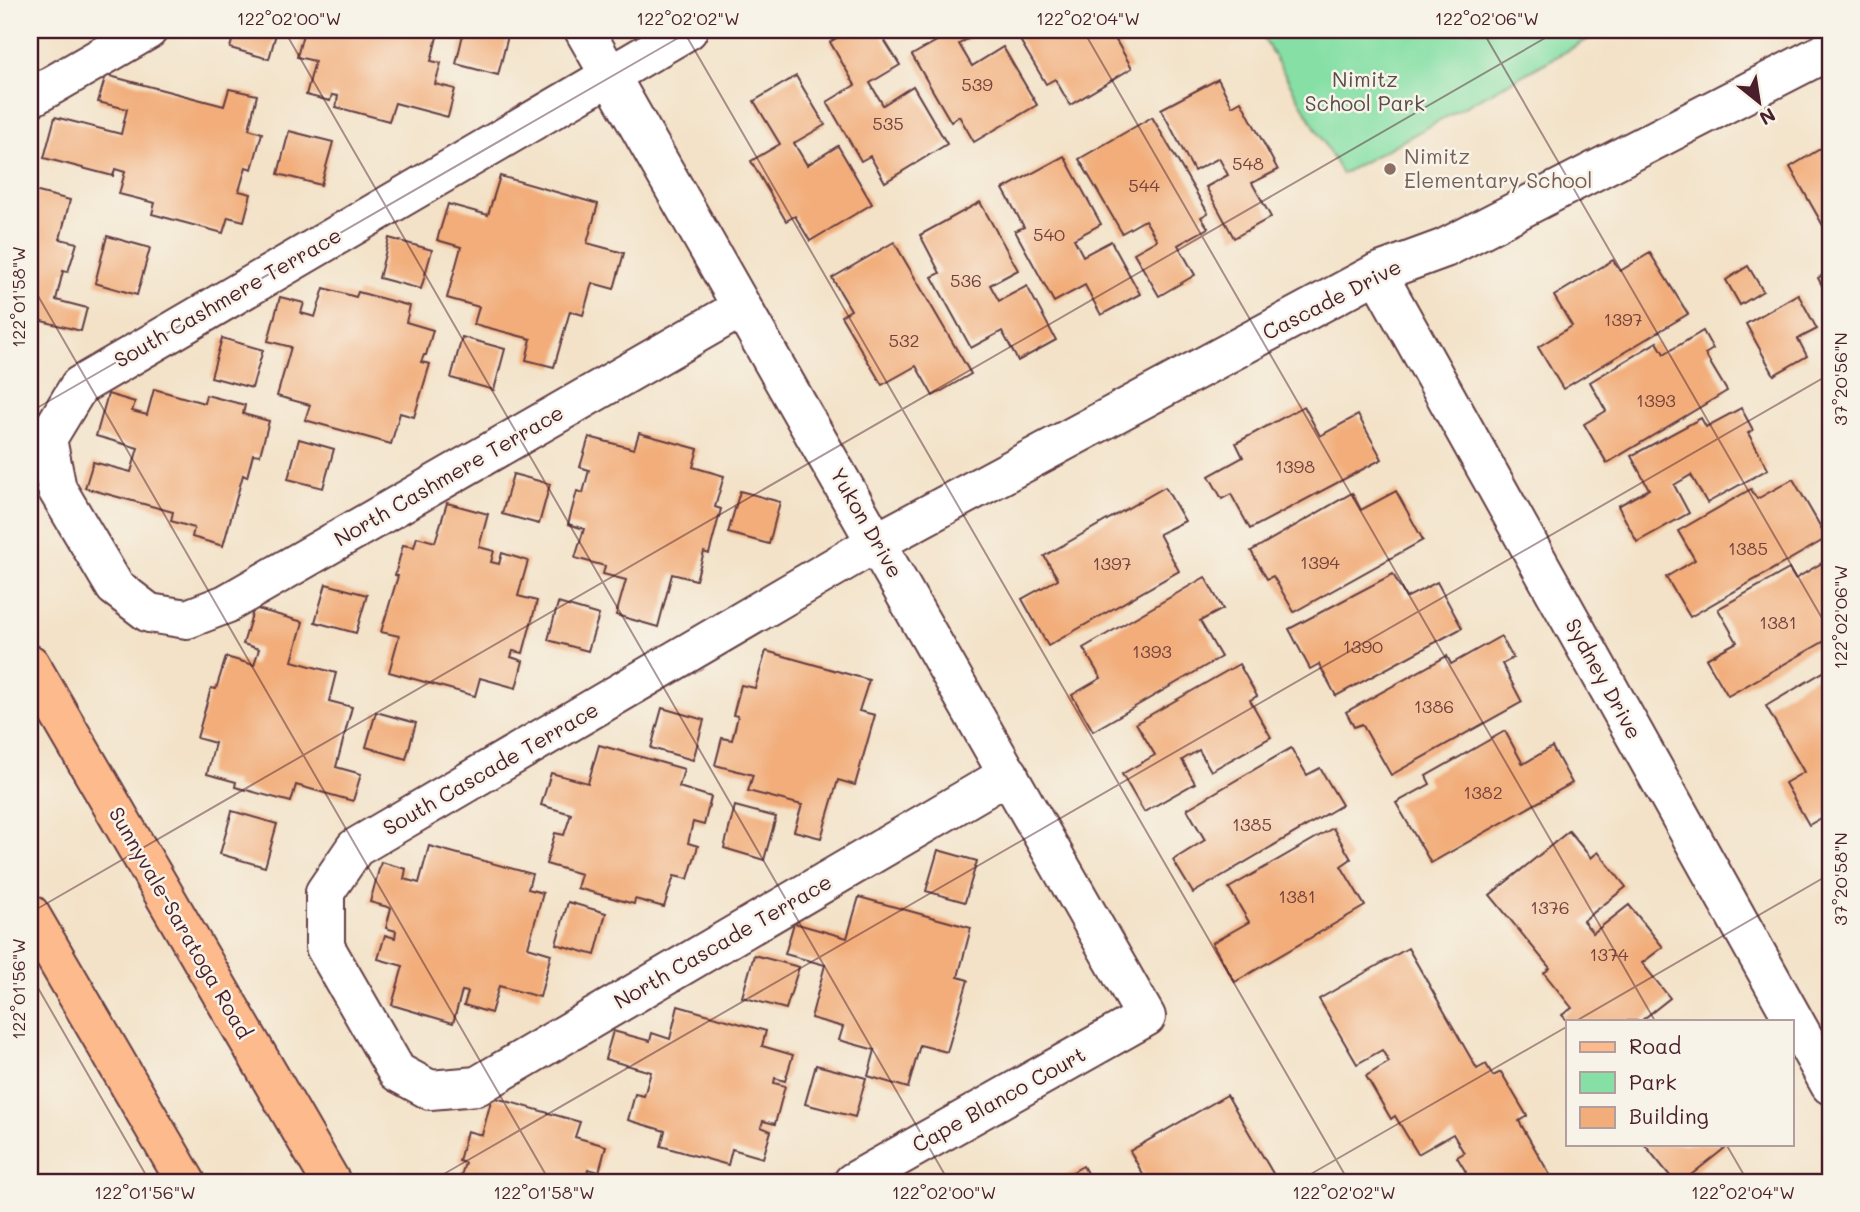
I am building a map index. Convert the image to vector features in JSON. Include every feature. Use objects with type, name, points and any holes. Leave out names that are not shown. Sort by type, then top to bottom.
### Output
[{"type":"main road","name":"Sunnyvale-Saratoga Road","points":[[30,664],[331,1182]]},
{"type":"main road","points":[[30,914],[186,1182]]},
{"type":"street","points":[[30,98],[148,30]]},
{"type":"street","name":"Yukon Drive","points":[[584,30],[1146,1017]]},
{"type":"street","name":"South Cashmere Terrace","points":[[149,613],[115,587],[57,489],[47,439],[79,386],[688,30]]},
{"type":"street","name":"Cascade Drive","points":[[877,542],[1377,273],[1445,248],[1830,50]]},
{"type":"street","name":"Sydney Drive","points":[[1377,273],[1830,1084]]},
{"type":"street","name":"North Cashmere Terrace","points":[[149,613],[187,619],[226,604],[741,308]]},
{"type":"street","name":"South Cascade Terrace","points":[[430,1090],[397,1072],[325,947],[326,892],[355,848],[877,542]]},
{"type":"street","name":"North Cascade Terrace","points":[[430,1090],[477,1086],[1009,774]]},
{"type":"street","name":"Cape Blanco Court","points":[[853,1182],[1146,1017]]},
{"type":"green space","name":"Nimitz School Park","points":[[1259,30],[1605,30],[1342,174]]},
{"type":"building","points":[[235,30],[277,30],[269,59],[230,48]]},
{"type":"building","points":[[304,30],[441,30],[431,61],[441,63],[435,84],[455,89],[448,117],[395,103],[389,121],[336,107],[338,96],[332,95],[330,101],[306,95],[315,61],[297,57]]},
{"type":"building","points":[[464,30],[484,30],[508,36],[498,75],[456,64]]},
{"type":"building","points":[[850,30],[878,30],[900,65],[870,83],[883,105],[913,86],[947,144],[885,182],[870,156],[861,161],[827,102],[855,85],[830,42]]},
{"type":"building","points":[[935,30],[983,30],[959,44],[972,66],[1003,47],[1037,105],[974,142],[959,116],[951,122],[912,55],[940,39]]},
{"type":"building","points":[[1014,30],[1110,30],[1132,68],[1070,105],[1055,79],[1046,84]]},
{"type":"building","points":[[106,75],[224,106],[229,89],[257,95],[249,129],[262,133],[252,169],[246,167],[239,191],[251,194],[244,221],[228,217],[223,233],[152,214],[155,203],[119,194],[125,172],[115,169],[113,176],[44,158],[55,117],[121,134],[127,109],[98,102]]},
{"type":"building","points":[[796,76],[825,125],[794,143],[807,165],[838,146],[872,204],[810,241],[795,216],[786,221],[751,161],[780,144],[754,101]]},
{"type":"building","points":[[1218,79],[1232,106],[1241,101],[1278,170],[1252,183],[1271,217],[1234,238],[1206,187],[1228,175],[1219,158],[1194,171],[1161,109]]},
{"type":"building","points":[[1152,117],[1208,213],[1201,217],[1208,228],[1178,245],[1195,275],[1159,296],[1134,253],[1157,240],[1145,220],[1122,233],[1079,159]]},
{"type":"building","points":[[289,131],[333,142],[321,185],[278,174]]},
{"type":"building","points":[[1830,143],[1830,238],[1790,167]]},
{"type":"building","points":[[1064,156],[1101,224],[1074,239],[1083,256],[1111,241],[1140,294],[1101,315],[1085,285],[1054,302],[1015,231],[1024,227],[1003,189]]},
{"type":"building","points":[[500,176],[598,204],[587,243],[624,253],[614,289],[592,283],[583,315],[570,311],[554,367],[526,360],[531,339],[474,324],[479,307],[447,298],[461,247],[437,240],[448,204],[488,215]]},
{"type":"building","points":[[30,190],[70,200],[60,239],[77,243],[68,272],[63,271],[56,300],[87,308],[81,331],[30,318]]},
{"type":"building","points":[[980,202],[1018,270],[990,285],[999,301],[1027,286],[1056,340],[1018,361],[1002,331],[971,348],[932,277],[940,273],[920,235]]},
{"type":"building","points":[[107,236],[150,248],[137,295],[95,283]]},
{"type":"building","points":[[389,238],[432,250],[421,289],[379,278]]},
{"type":"building","points":[[894,242],[971,374],[933,396],[916,366],[882,385],[841,316],[851,310],[832,278]]},
{"type":"building","points":[[1650,253],[1688,314],[1563,389],[1538,347],[1572,326],[1554,296],[1613,260],[1620,271]]},
{"type":"building","points":[[1748,266],[1763,291],[1740,305],[1726,280]]},
{"type":"building","points":[[1830,270],[1830,300],[1818,278]]},
{"type":"building","points":[[324,288],[356,297],[358,292],[410,306],[406,322],[433,330],[426,355],[421,362],[430,364],[414,417],[400,413],[391,444],[305,420],[310,405],[277,396],[291,347],[268,341],[280,297],[304,303],[301,313],[315,317]]},
{"type":"building","points":[[1798,294],[1817,329],[1798,339],[1807,356],[1774,375],[1746,324]]},
{"type":"building","points":[[1703,331],[1713,349],[1705,354],[1727,391],[1607,463],[1584,424],[1606,411],[1590,382],[1657,342],[1664,354]]},
{"type":"building","points":[[462,337],[505,349],[494,390],[451,378]]},
{"type":"building","points":[[222,338],[263,350],[252,388],[211,377]]},
{"type":"building","points":[[154,389],[204,403],[206,395],[245,405],[243,414],[269,421],[260,455],[253,454],[247,477],[243,475],[223,546],[192,537],[194,528],[171,521],[173,512],[85,488],[93,462],[131,472],[138,448],[96,436],[108,394],[135,402],[132,411],[147,415]]},
{"type":"building","points":[[1304,406],[1320,436],[1358,415],[1382,459],[1250,529],[1231,494],[1222,499],[1209,476],[1243,457],[1236,443]]},
{"type":"building","points":[[1741,408],[1753,430],[1748,433],[1768,469],[1707,503],[1691,475],[1674,485],[1689,513],[1637,542],[1618,506],[1649,489],[1631,456],[1701,418],[1706,427]]},
{"type":"building","points":[[639,433],[698,449],[693,467],[724,476],[715,507],[721,509],[709,554],[704,552],[696,580],[672,574],[658,627],[616,615],[626,580],[603,574],[605,566],[575,558],[584,529],[568,524],[577,491],[583,493],[589,470],[580,467],[589,437],[634,449]]},
{"type":"building","points":[[299,439],[334,449],[323,488],[288,479]]},
{"type":"building","points":[[513,474],[550,484],[539,524],[502,514]]},
{"type":"building","points":[[1793,479],[1827,538],[1690,617],[1666,577],[1695,560],[1678,531],[1751,489],[1757,499]]},
{"type":"building","points":[[1165,487],[1185,521],[1159,534],[1179,571],[1048,646],[1022,599],[1058,579],[1044,556]]},
{"type":"building","points":[[740,491],[780,502],[769,544],[728,533]]},
{"type":"building","points":[[1396,491],[1423,540],[1294,612],[1273,576],[1267,579],[1251,551],[1352,493],[1361,510]]},
{"type":"building","points":[[447,503],[488,514],[479,547],[494,551],[491,562],[499,564],[502,553],[528,561],[518,596],[537,601],[523,653],[513,651],[511,657],[523,661],[516,688],[480,678],[475,696],[389,672],[399,636],[381,632],[398,576],[395,575],[403,545],[414,547],[417,537],[435,542]]},
{"type":"building","points":[[1822,563],[1830,577],[1830,638],[1728,696],[1706,659],[1737,642],[1718,609],[1789,569],[1795,579]]},
{"type":"building","points":[[1393,574],[1406,598],[1437,582],[1462,628],[1336,696],[1319,664],[1310,669],[1289,629]]},
{"type":"building","points":[[1205,577],[1223,609],[1200,621],[1221,657],[1093,731],[1072,695],[1101,678],[1083,648]]},
{"type":"building","points":[[326,584],[367,595],[356,633],[315,622]]},
{"type":"building","points":[[558,603],[599,615],[588,651],[548,640]]},
{"type":"building","points":[[254,608],[303,622],[292,661],[336,673],[329,701],[352,707],[336,767],[361,774],[353,801],[296,785],[291,802],[235,787],[236,782],[207,774],[215,743],[197,738],[211,688],[216,689],[226,657],[254,665],[259,649],[243,644]]},
{"type":"building","points":[[1501,636],[1513,658],[1502,664],[1522,702],[1391,775],[1362,724],[1354,727],[1346,712],[1447,656],[1451,664]]},
{"type":"building","points":[[766,651],[869,680],[859,711],[875,715],[855,785],[838,780],[821,838],[794,831],[802,805],[748,791],[753,775],[715,765],[722,738],[732,740],[738,716],[733,715],[741,685],[755,688]]},
{"type":"building","points":[[1239,664],[1257,696],[1250,700],[1271,737],[1211,771],[1199,750],[1182,760],[1195,783],[1144,812],[1122,774],[1155,755],[1136,723]]},
{"type":"building","points":[[1830,668],[1830,813],[1809,825],[1785,783],[1804,772],[1766,706]]},
{"type":"building","points":[[662,708],[704,720],[693,760],[651,748]]},
{"type":"building","points":[[376,712],[416,723],[406,759],[366,747]]},
{"type":"building","points":[[1505,731],[1523,764],[1552,747],[1572,783],[1431,863],[1396,803],[1430,784],[1426,776]]},
{"type":"building","points":[[599,745],[684,769],[679,787],[711,797],[704,825],[693,822],[688,843],[698,846],[688,879],[674,876],[664,907],[635,899],[634,904],[577,888],[581,874],[546,864],[555,833],[564,835],[571,814],[541,805],[551,773],[588,783]]},
{"type":"building","points":[[1291,748],[1307,775],[1320,768],[1342,805],[1193,893],[1173,860],[1205,840],[1187,809]]},
{"type":"building","points":[[735,806],[776,817],[764,860],[724,848]]},
{"type":"building","points":[[232,811],[277,824],[265,867],[220,854]]},
{"type":"building","points":[[1333,828],[1351,859],[1341,866],[1365,906],[1235,982],[1212,943],[1249,922],[1229,888]]},
{"type":"building","points":[[1569,831],[1591,858],[1598,852],[1626,887],[1583,921],[1593,933],[1629,905],[1663,947],[1642,963],[1670,998],[1642,1020],[1566,1020],[1562,1015],[1572,1008],[1544,973],[1550,968],[1490,895]]},
{"type":"building","points":[[429,846],[532,874],[528,889],[543,893],[528,947],[551,954],[540,997],[499,986],[491,1013],[464,1005],[468,992],[462,991],[453,1023],[392,1005],[403,966],[378,959],[385,935],[395,938],[396,931],[386,928],[391,908],[370,902],[381,862],[406,869],[404,879],[419,883]]},
{"type":"building","points":[[938,850],[977,861],[965,902],[926,891]]},
{"type":"building","points":[[859,897],[971,928],[958,977],[968,980],[947,1052],[920,1045],[908,1088],[868,1076],[875,1050],[839,1040],[843,1027],[811,1018],[825,965],[785,954],[794,923],[847,938]]},
{"type":"building","points":[[568,902],[606,913],[595,955],[556,944]]},
{"type":"building","points":[[1408,948],[1477,1069],[1486,1064],[1493,1076],[1501,1072],[1527,1116],[1519,1121],[1554,1182],[1448,1182],[1466,1172],[1457,1157],[1464,1153],[1453,1134],[1418,1154],[1395,1116],[1391,1119],[1366,1076],[1389,1062],[1382,1050],[1357,1064],[1319,999]]},
{"type":"building","points":[[754,955],[799,967],[786,1009],[742,997]]},
{"type":"building","points":[[678,1006],[766,1031],[762,1046],[793,1055],[785,1081],[775,1078],[774,1083],[785,1086],[775,1124],[763,1121],[761,1127],[771,1131],[763,1158],[732,1149],[728,1165],[661,1146],[665,1131],[628,1120],[635,1094],[644,1096],[651,1072],[605,1059],[613,1031],[650,1041],[652,1033],[670,1039]]},
{"type":"building","points":[[816,1065],[866,1078],[855,1117],[805,1104]]},
{"type":"building","points":[[1227,1095],[1278,1182],[1147,1182],[1130,1151]]},
{"type":"building","points":[[492,1097],[580,1122],[575,1137],[606,1146],[599,1172],[588,1169],[585,1182],[459,1182],[465,1163],[459,1161],[467,1131],[482,1135]]},
{"type":"building","points":[[1646,1146],[1727,1146],[1682,1182],[1675,1182]]},
{"type":"building","points":[[1083,1166],[1092,1182],[1055,1182]]},
{"type":"place","name":"Nimitz Elementary School","points":[[1390,169]]}]
